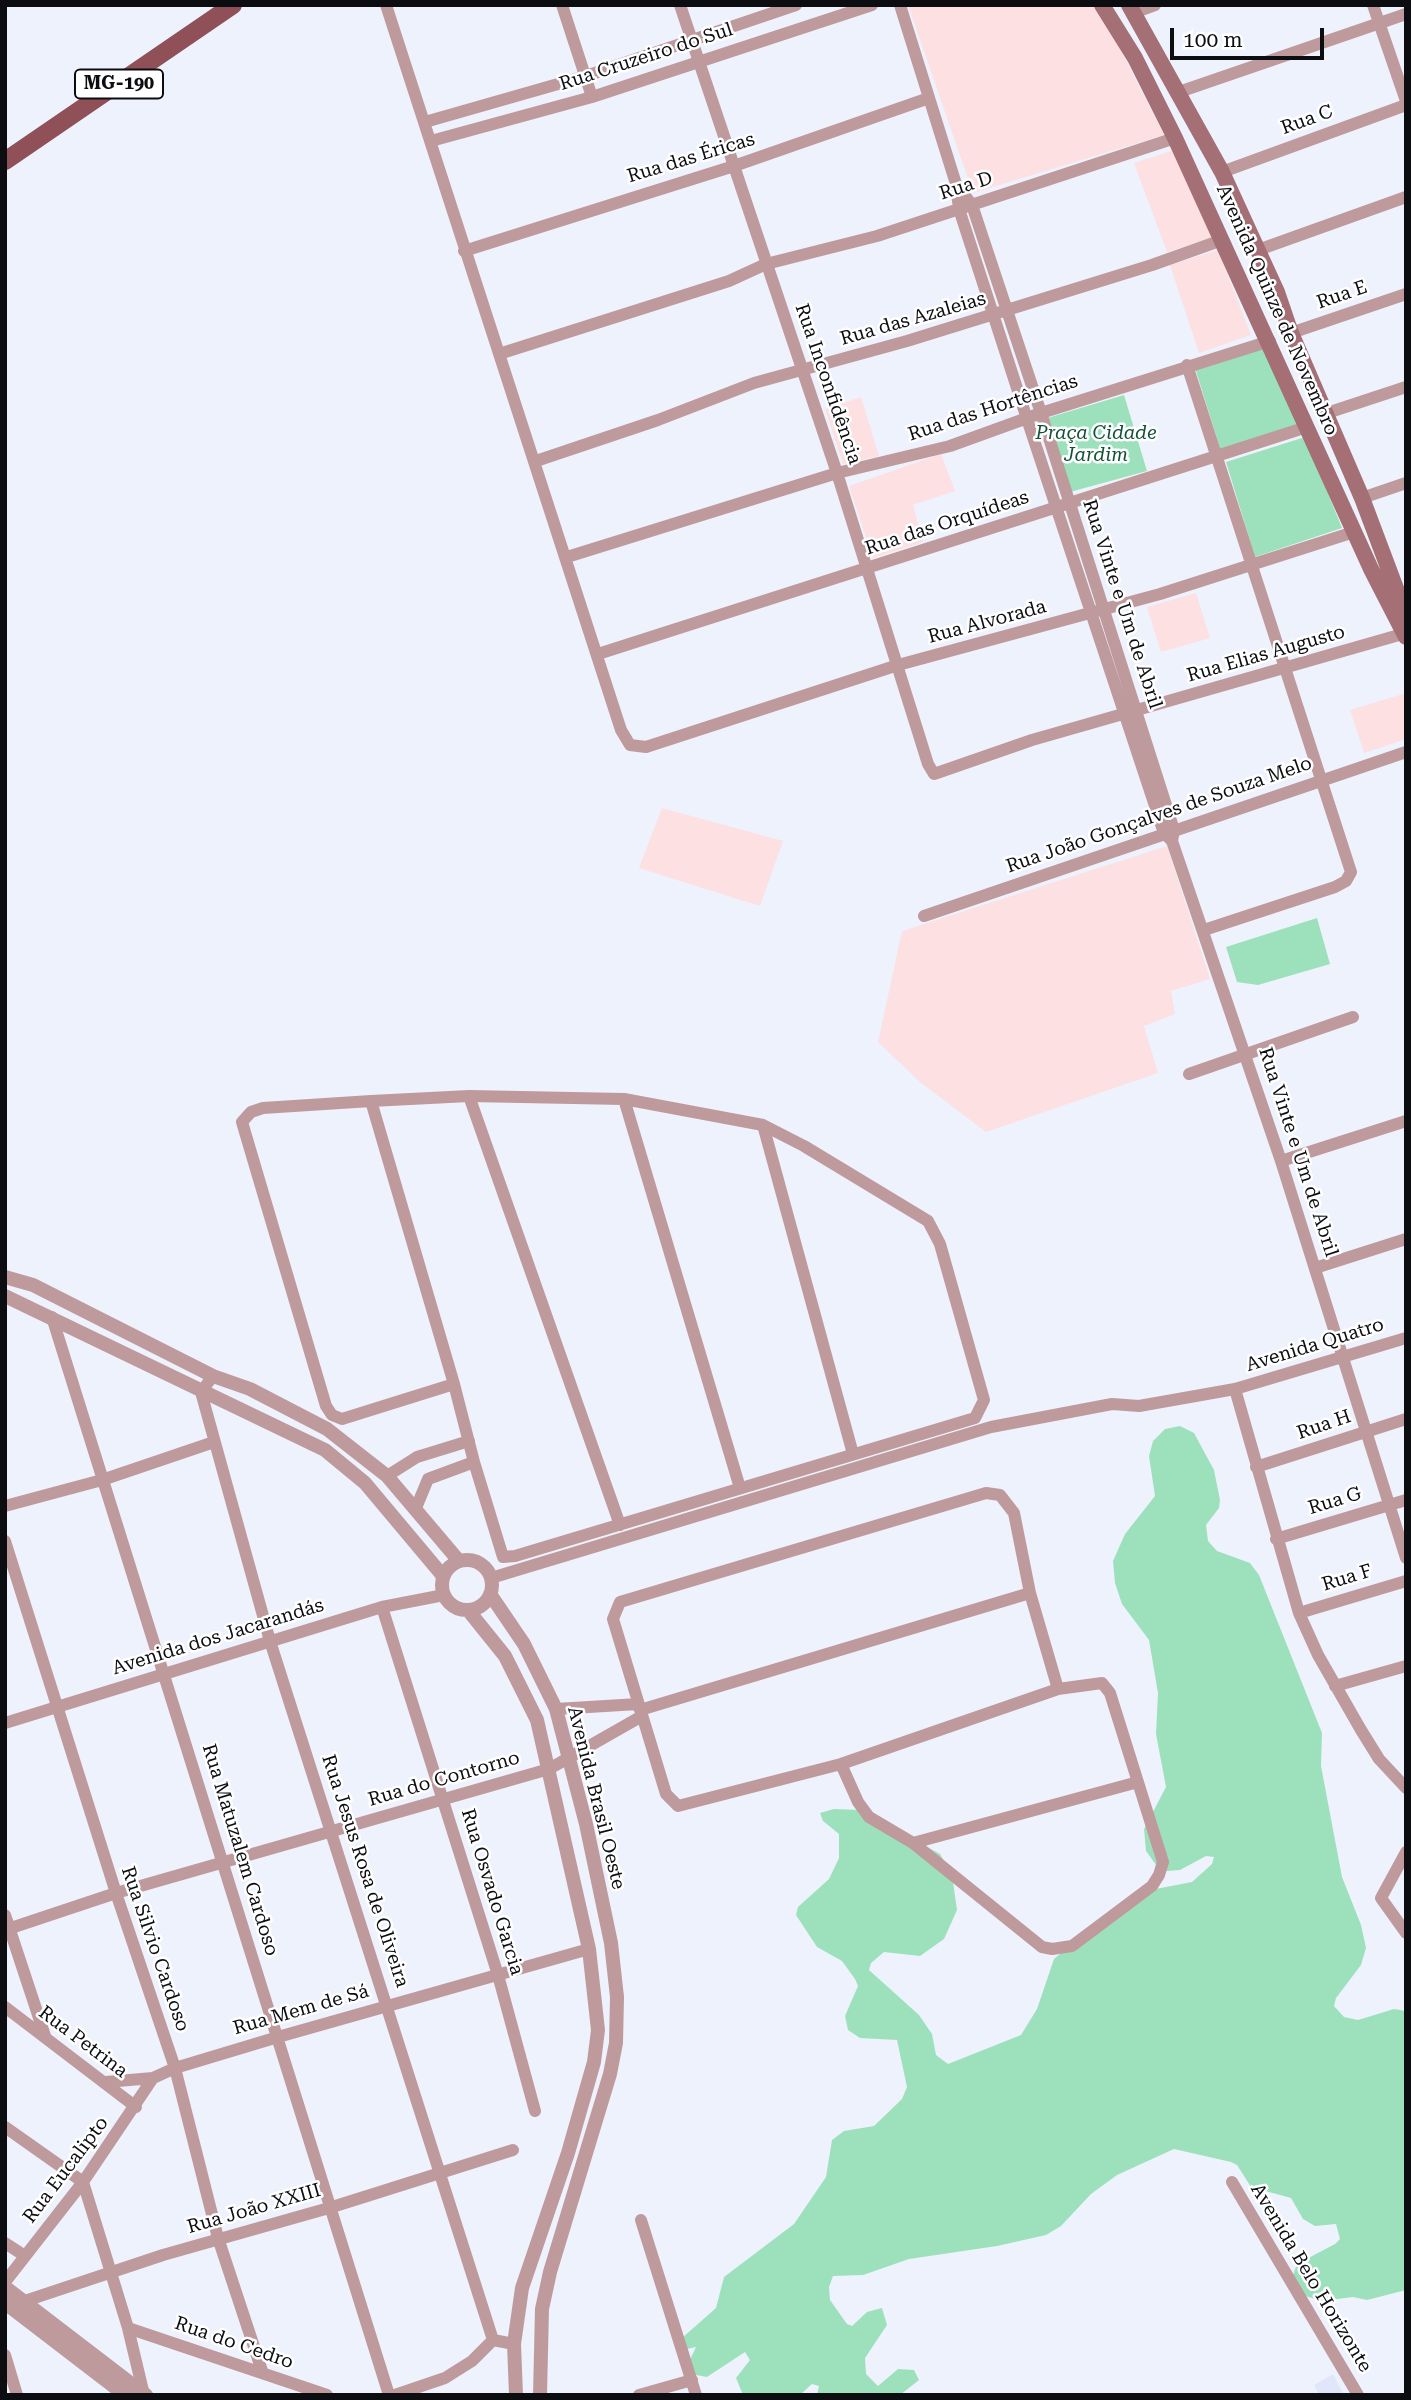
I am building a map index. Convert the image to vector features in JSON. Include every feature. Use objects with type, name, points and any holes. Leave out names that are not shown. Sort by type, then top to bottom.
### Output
[{"type":"main road","name":"MG-190","points":[[5,161],[233,5]]},
{"type":"main road","name":"Avenida Quinze de Novembro","points":[[1102,5],[1121,34],[1175,138],[1270,341],[1354,532],[1394,584],[1405,635]]},
{"type":"main road","name":"Avenida Quinze de Novembro","points":[[1133,13],[1222,172],[1274,285],[1291,333],[1362,498],[1406,615]]},
{"type":"main road","points":[[1121,34],[1133,13]]},
{"type":"main road","points":[[1249,296],[1274,285]]},
{"type":"street","points":[[386,5],[464,251],[598,654]]},
{"type":"street","points":[[562,5],[592,97]]},
{"type":"street","name":"Rua Inconfidência","points":[[680,5],[869,569],[928,764],[937,773]]},
{"type":"street","name":"Rua Cruzeiro do Sul","points":[[425,122],[586,76],[780,8],[796,5]]},
{"type":"street","name":"Rua Cruzeiro do Sul","points":[[431,141],[592,97],[872,5]]},
{"type":"street","name":"Rua Vinte e Um de Abril","points":[[900,5],[999,313],[1027,419],[1056,508],[1098,611]]},
{"type":"street","points":[[1133,13],[1155,5]]},
{"type":"street","points":[[1373,5],[1406,103]]},
{"type":"street","points":[[1176,93],[1406,14]]},
{"type":"street","name":"Rua das Éricas","points":[[464,251],[734,166],[929,98]]},
{"type":"street","name":"Rua C","points":[[1222,172],[1406,103]]},
{"type":"street","name":"Rua D","points":[[499,354],[729,281],[766,264],[877,236],[1175,138]]},
{"type":"street","points":[[1258,250],[1406,197]]},
{"type":"street","name":"Rua das Azaleias","points":[[536,461],[754,383],[999,313],[1222,240]]},
{"type":"street","name":"Rua E","points":[[1291,333],[1406,293]]},
{"type":"street","name":"Rua Vinte e Um de Abril","points":[[999,313],[1041,413],[1098,611],[1281,1161],[1406,1558]]},
{"type":"street","name":"Rua das Hortências","points":[[567,557],[837,472],[950,446],[1187,365],[1270,341]]},
{"type":"street","points":[[1187,365],[1351,867],[1350,876],[1335,887],[1204,930]]},
{"type":"street","points":[[1327,414],[1406,387]]},
{"type":"street","name":"Rua das Orquídeas","points":[[598,654],[1307,428]]},
{"type":"street","points":[[1362,498],[1406,483]]},
{"type":"street","name":"Rua Alvorada","points":[[598,654],[621,730],[630,745],[646,747],[898,665],[1253,566],[1354,532]]},
{"type":"street","name":"Rua Elias Augusto","points":[[937,773],[1032,740],[1405,635]]},
{"type":"street","name":"Rua João Gonçalves de Souza Melo","points":[[924,916],[1406,752]]},
{"type":"street","points":[[1189,1074],[1353,1017]]},
{"type":"street","points":[[469,1096],[620,1525]]},
{"type":"street","points":[[371,1101],[454,1384],[474,1462],[503,1557],[515,1556],[975,1418],[984,1400],[940,1244],[928,1221],[804,1146],[763,1125],[624,1099],[469,1096],[371,1101],[263,1108],[251,1112],[242,1122],[326,1406],[332,1415],[342,1419],[454,1384]]},
{"type":"street","points":[[624,1099],[740,1488]]},
{"type":"street","points":[[1281,1161],[1406,1121]]},
{"type":"street","points":[[763,1125],[853,1454]]},
{"type":"street","points":[[1315,1268],[1406,1239]]},
{"type":"street","points":[[5,1278],[33,1285],[213,1376],[250,1389],[327,1429],[383,1473],[459,1561],[481,1565],[491,1578],[490,1594],[481,1605],[468,1609],[454,1606],[444,1595],[443,1576],[365,1483],[325,1451],[303,1438],[201,1392],[5,1296]]},
{"type":"street","name":"Rua Matuzalem Cardoso","points":[[52,1317],[389,2395]]},
{"type":"street","name":"Avenida Quatro","points":[[491,1578],[991,1427],[1112,1404],[1139,1406],[1235,1389],[1406,1338]]},
{"type":"street","points":[[201,1392],[213,1376]]},
{"type":"street","points":[[1235,1389],[1299,1613],[1335,1686],[1379,1759],[1406,1788]]},
{"type":"street","name":"Rua Jesus Rosa de Oliveira","points":[[201,1392],[270,1641],[493,2340]]},
{"type":"street","name":"Rua H","points":[[1256,1467],[1406,1419]]},
{"type":"street","points":[[365,1483],[417,1457],[469,1441]]},
{"type":"street","points":[[5,1507],[102,1480],[214,1442]]},
{"type":"street","points":[[416,1508],[428,1479],[474,1462]]},
{"type":"street","points":[[841,1764],[858,1802],[869,1817],[913,1843],[1042,1947],[1052,1949],[1072,1946],[1152,1886],[1159,1875],[1163,1862],[1111,1693],[1102,1683],[1058,1689],[841,1764],[678,1806],[666,1794],[612,1619],[620,1602],[986,1493],[1000,1495],[1014,1513],[1030,1593],[1058,1689]]},
{"type":"street","name":"Rua G","points":[[1276,1539],[1406,1500]]},
{"type":"street","name":"Rua Silvio Cardoso","points":[[5,1541],[116,1893],[175,2067],[218,2238],[262,2371]]},
{"type":"street","points":[[443,1576],[459,1561]]},
{"type":"street","name":"Rua F","points":[[1299,1613],[1406,1580]]},
{"type":"street","points":[[556,1709],[640,1710],[1030,1593]]},
{"type":"street","name":"Avenida Brasil Oeste","points":[[490,1594],[524,1644],[556,1709],[571,1759],[611,1943],[617,1997],[616,2043],[542,2306],[539,2345],[540,2395]]},
{"type":"street","name":"Avenida dos Jacarandás","points":[[5,1723],[382,1607],[444,1595]]},
{"type":"street","name":"Rua Osvado Garcia","points":[[382,1607],[498,1975],[535,2110]]},
{"type":"street","name":"Avenida Brasil Oeste","points":[[468,1609],[490,1633],[519,1681],[537,1720],[589,1949],[598,2047],[568,2153],[533,2250],[520,2301],[514,2344],[516,2395]]},
{"type":"street","points":[[1335,1686],[1406,1666]]},
{"type":"street","name":"Rua do Contorno","points":[[7,1929],[116,1893],[549,1769],[571,1759],[640,1710]]},
{"type":"street","points":[[913,1843],[1138,1782]]},
{"type":"street","points":[[1406,1852],[1381,1898],[1406,1933]]},
{"type":"street","points":[[5,1915],[7,1929],[45,2036]]},
{"type":"street","name":"Rua Mem de Sá","points":[[106,2082],[153,2078],[175,2067],[388,2004],[589,1949]]},
{"type":"street","name":"Rua Petrina","points":[[5,2007],[136,2107]]},
{"type":"street","name":"Rua Eucalipto","points":[[5,2282],[83,2182],[153,2078]]},
{"type":"street","points":[[5,2127],[83,2182],[128,2328],[144,2393]]},
{"type":"street","name":"Rua João XXIII","points":[[10,2305],[218,2238],[329,2208],[513,2150]]},
{"type":"street","name":"Avenida Belo Horizonte","points":[[1232,2182],[1358,2395]]},
{"type":"street","points":[[640,2220],[696,2395]]},
{"type":"street","points":[[5,2243],[24,2256]]},
{"type":"street","points":[[5,2287],[10,2305],[125,2395]]},
{"type":"street","points":[[520,2301],[542,2306]]},
{"type":"street","points":[[10,2305],[144,2393]]},
{"type":"street","name":"Rua do Cedro","points":[[128,2328],[327,2395]]},
{"type":"street","points":[[395,2395],[445,2378],[472,2361],[493,2340],[514,2344]]},
{"type":"street","points":[[5,2355],[17,2395]]},
{"type":"street","points":[[639,2395],[692,2380]]},
{"type":"shaded area","points":[[908,5],[1093,5],[1116,41],[1164,135],[973,193]]},
{"type":"shaded area","points":[[1180,148],[1217,236],[1167,252],[1134,163]]},
{"type":"shaded area","points":[[1218,250],[1251,335],[1199,353],[1170,265]]},
{"type":"shaded area","points":[[861,397],[879,456],[843,464],[825,409]]},
{"type":"shaded area","points":[[941,454],[955,491],[913,505],[923,542],[873,558],[849,486]]},
{"type":"shaded area","points":[[1196,593],[1210,638],[1161,652],[1147,607]]},
{"type":"shaded area","points":[[1406,693],[1406,739],[1364,753],[1350,710]]},
{"type":"shaded area","points":[[662,808],[783,841],[760,906],[639,868]]},
{"type":"shaded area","points":[[1167,846],[1210,979],[1171,991],[1175,1014],[1144,1026],[1158,1073],[986,1132],[920,1082],[878,1042],[902,931]]},
{"type":"shaded area","points":[[1333,2374],[1344,2395],[1319,2395],[1314,2385]]},
{"type":"green space","points":[[1267,348],[1299,424],[1221,451],[1195,368]]},
{"type":"green space","name":"Praça Cidade Jardim","points":[[1124,395],[1147,471],[1070,492],[1044,419]]},
{"type":"green space","points":[[1305,437],[1342,528],[1255,557],[1226,462]]},
{"type":"green space","points":[[1317,918],[1330,964],[1258,985],[1237,982],[1226,947]]},
{"type":"green space","points":[[1180,1426],[1194,1433],[1214,1470],[1220,1500],[1219,1508],[1206,1525],[1208,1541],[1217,1551],[1250,1563],[1259,1575],[1322,1733],[1321,1766],[1342,1877],[1361,1925],[1366,1948],[1361,1965],[1336,1998],[1334,2006],[1344,2017],[1358,2020],[1394,2009],[1406,2011],[1406,2290],[1367,2300],[1353,2297],[1322,2301],[1302,2295],[1292,2278],[1297,2264],[1340,2239],[1336,2224],[1315,2226],[1303,2219],[1291,2198],[1251,2187],[1237,2165],[1231,2162],[1174,2149],[1117,2175],[1091,2194],[1061,2226],[1046,2235],[997,2246],[909,2259],[863,2275],[833,2276],[829,2287],[830,2300],[847,2324],[852,2326],[867,2312],[882,2308],[887,2325],[865,2358],[866,2374],[878,2386],[898,2369],[914,2370],[919,2380],[900,2395],[817,2395],[819,2386],[812,2384],[800,2395],[743,2395],[736,2378],[750,2360],[745,2352],[707,2377],[696,2375],[687,2366],[696,2347],[682,2350],[682,2338],[716,2308],[724,2277],[794,2224],[826,2177],[832,2140],[844,2131],[874,2126],[902,2099],[907,2087],[897,2040],[860,2038],[848,2030],[845,2016],[858,1986],[855,1979],[842,1961],[817,1947],[796,1915],[798,1907],[829,1879],[839,1858],[839,1834],[823,1821],[820,1813],[834,1809],[860,1810],[940,1854],[952,1875],[957,1910],[944,1939],[920,1956],[884,1952],[871,1963],[869,1970],[919,2015],[932,2034],[936,2055],[948,2064],[1021,2035],[1037,2009],[1054,1959],[1145,1891],[1192,1882],[1212,1864],[1214,1857],[1206,1856],[1180,1870],[1167,1871],[1159,1869],[1146,1851],[1144,1829],[1166,1787],[1156,1734],[1158,1693],[1149,1640],[1122,1604],[1115,1583],[1113,1561],[1125,1534],[1155,1496],[1149,1456],[1153,1441],[1165,1429]]}]
